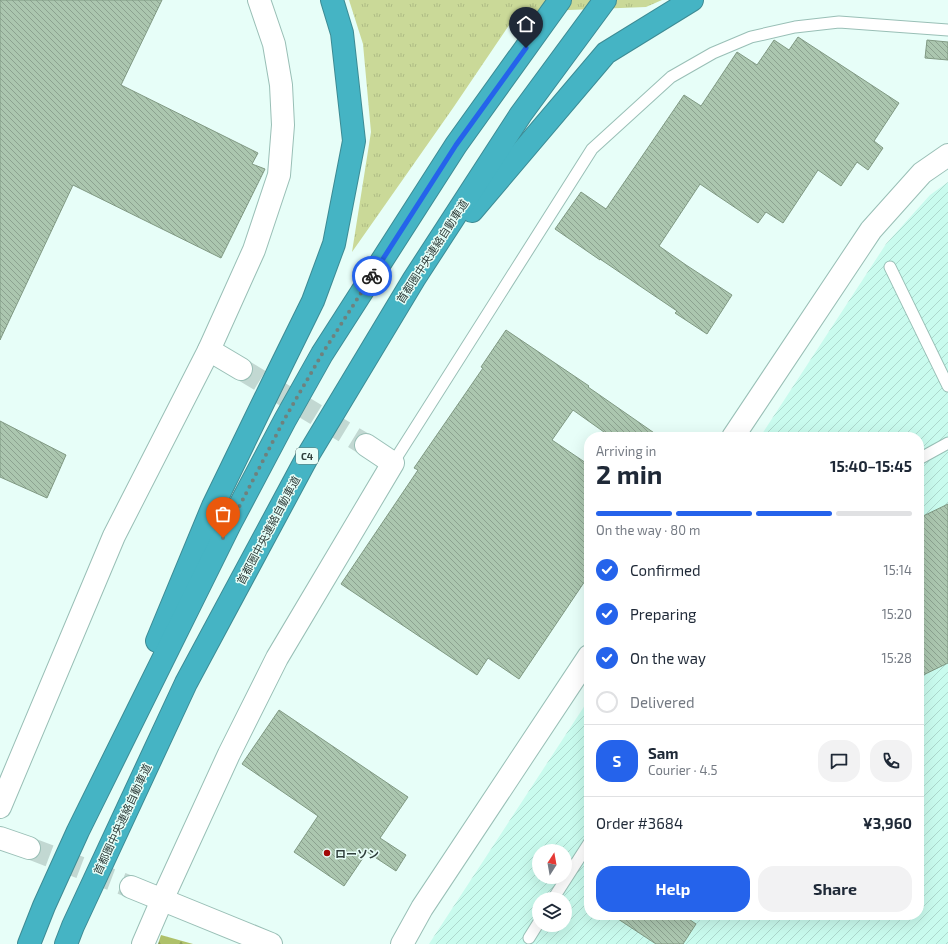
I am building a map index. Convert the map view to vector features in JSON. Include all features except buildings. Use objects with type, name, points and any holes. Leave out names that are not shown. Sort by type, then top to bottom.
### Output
[{"type":"highway","points":[[28,944],[78,830],[213,506],[313,301],[334,244],[354,141],[342,33],[332,0]]},
{"type":"highway","points":[[78,830],[230,524],[284,420],[318,361],[456,145],[560,0]]},
{"type":"highway","name":"首都圏中央連絡自動車道","points":[[66,944],[72,926],[186,683],[310,452],[414,279],[521,114],[605,0]]},
{"type":"highway","points":[[414,279],[606,53],[692,0]]},
{"type":"street","points":[[0,807],[114,536],[209,350],[254,250],[279,175],[283,125],[281,84],[274,44],[259,0]]},
{"type":"street","points":[[737,432],[871,230],[922,173],[948,155]]},
{"type":"street","points":[[209,350],[241,369]]},
{"type":"street","points":[[143,944],[229,754],[278,658],[393,463],[366,445]]},
{"type":"street","points":[[402,944],[422,908],[584,664]]},
{"type":"street","points":[[0,838],[29,848]]},
{"type":"street","points":[[131,886],[271,944]]},
{"type":"lane","points":[[393,463],[592,149],[670,76],[713,53],[752,37],[795,28],[839,22],[948,30]]},
{"type":"lane","points":[[890,267],[948,386]]},
{"type":"lane","points":[[924,456],[948,443]]},
{"type":"lane","points":[[558,892],[584,851]]},
{"type":"lane","points":[[529,938],[533,932]]},
{"type":"shaded area","points":[[948,182],[948,944],[429,944],[584,707],[584,920],[924,920],[924,432],[763,432],[886,244],[930,195]]},
{"type":"green space","points":[[349,0],[662,0],[646,7],[518,12],[352,252],[371,132],[363,44]]},
{"type":"green space","points":[[161,935],[193,944],[158,944]]},
{"type":"tunnel","points":[[241,369],[366,445]]},
{"type":"tunnel","points":[[29,848],[131,887]]},
{"type":"way so far","points":[[223,538],[284,420],[322,354],[372,276]]},
{"type":"place","name":"ローソン","points":[[327,853]]},
{"type":"route","points":[[372,276],[456,145],[526,48]]}]
